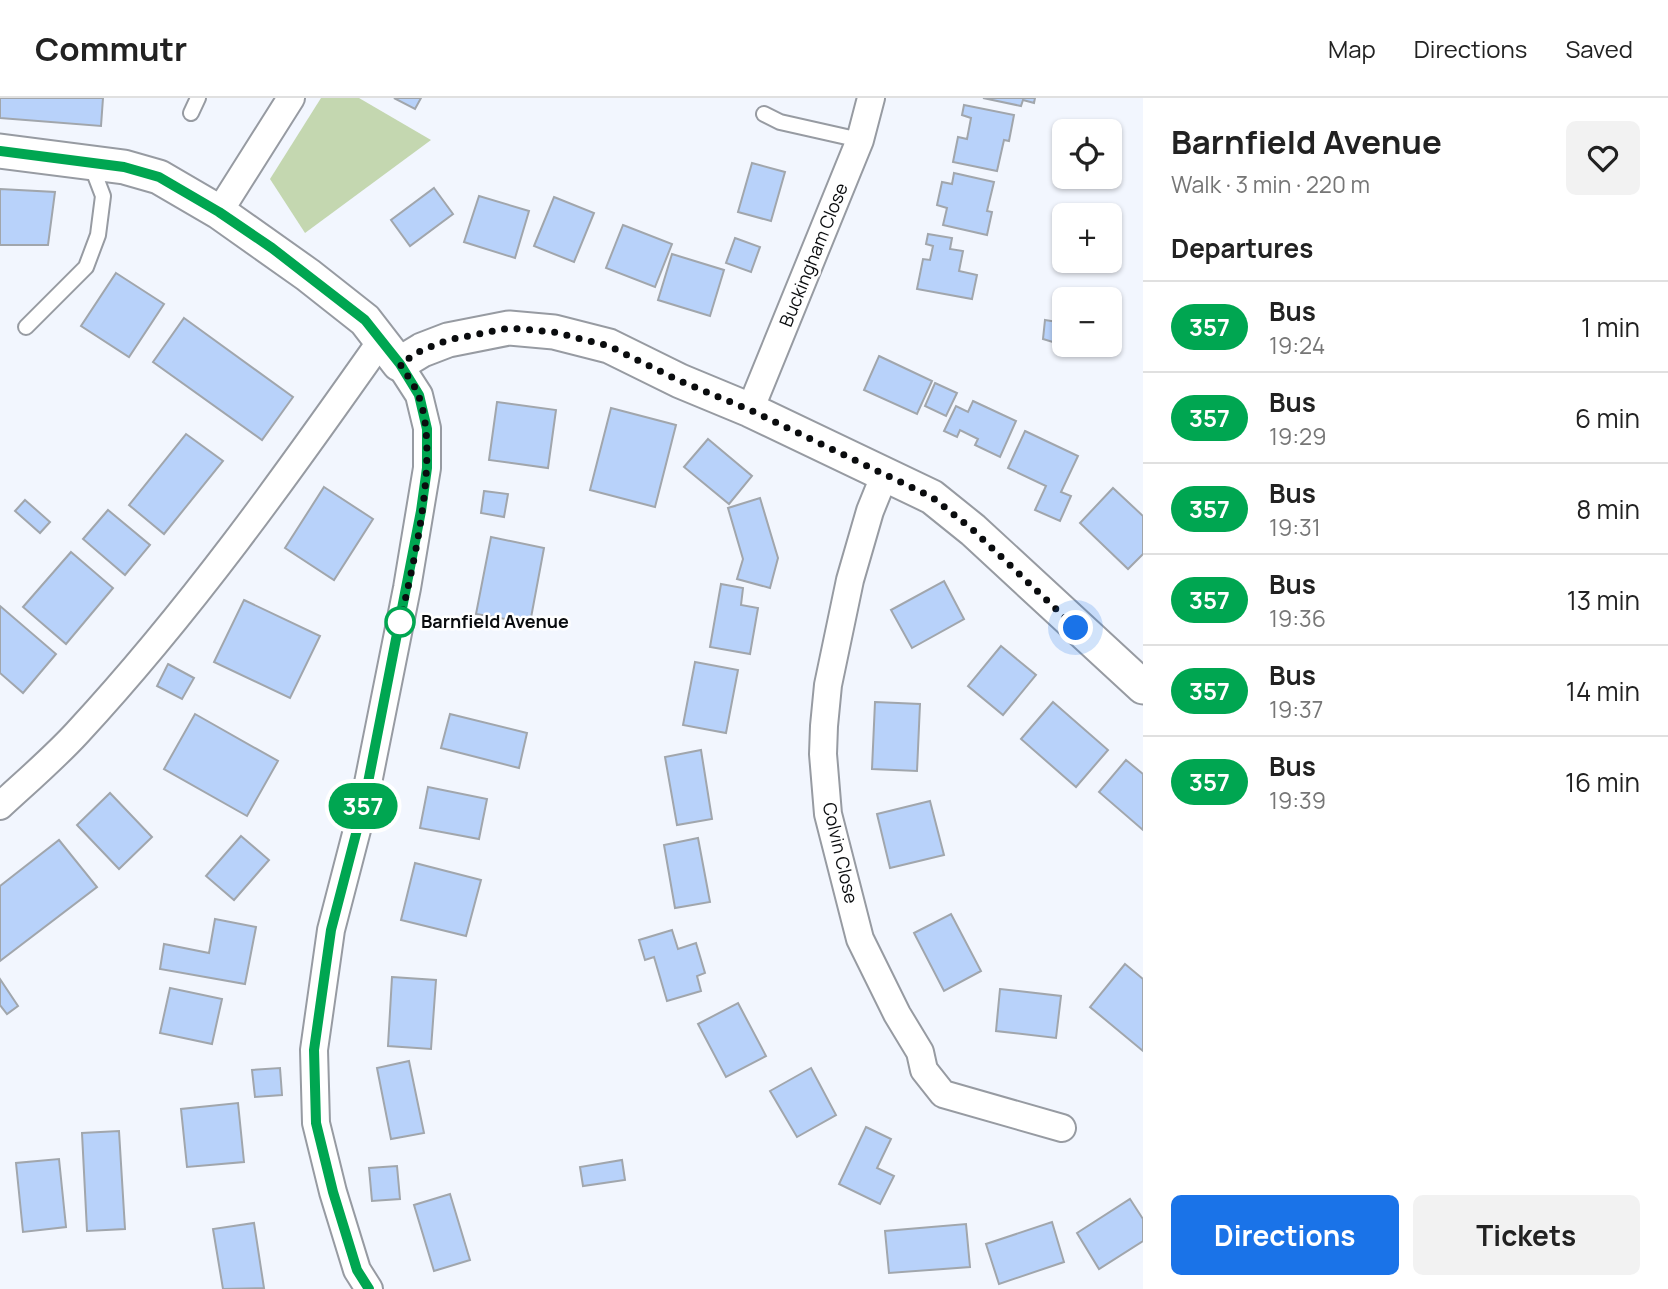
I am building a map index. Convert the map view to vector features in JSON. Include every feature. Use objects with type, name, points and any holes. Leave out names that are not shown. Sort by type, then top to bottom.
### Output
[{"type":"street","points":[[219,212],[291,98]]},
{"type":"street","name":"Buckingham Close","points":[[750,410],[860,140],[871,98]]},
{"type":"street","points":[[0,150],[124,167],[159,177],[219,212],[272,248],[365,320],[419,395],[427,429],[427,468],[407,588],[364,803],[331,930],[314,1050],[316,1123],[333,1192],[357,1270],[369,1289]]},
{"type":"street","points":[[0,806],[76,734],[183,612],[282,482],[390,352],[422,350],[448,340],[509,328],[554,332],[609,346],[932,497],[973,530],[1143,687]]},
{"type":"street","name":"Colvin Close","points":[[885,474],[870,511],[850,580],[828,685],[824,726],[823,754],[828,814],[860,939],[897,1014],[920,1052],[924,1070],[943,1094],[1062,1128]]},
{"type":"lane","points":[[191,113],[198,98]]},
{"type":"lane","points":[[764,114],[780,122],[860,140]]},
{"type":"lane","points":[[26,327],[86,267],[98,235],[103,195],[90,162]]},
{"type":"green space","points":[[321,98],[359,98],[431,140],[305,233],[270,179]]},
{"type":"building","points":[[0,98],[103,98],[101,126],[0,118]]},
{"type":"building","points":[[394,98],[421,98],[415,109]]},
{"type":"building","points":[[983,98],[1035,98],[1034,103],[1023,100],[1021,106]]},
{"type":"building","points":[[964,105],[1014,115],[1009,141],[1004,140],[997,171],[953,162],[958,137],[967,139],[971,118],[962,115]]},
{"type":"building","points":[[752,163],[785,172],[771,221],[738,212]]},
{"type":"building","points":[[954,173],[994,182],[987,211],[992,212],[987,235],[943,225],[947,208],[937,205],[942,182],[952,184]]},
{"type":"building","points":[[434,188],[453,214],[410,246],[391,220]]},
{"type":"building","points":[[0,189],[55,192],[48,245],[0,245]]},
{"type":"building","points":[[479,196],[529,211],[515,258],[464,242]]},
{"type":"building","points":[[554,197],[594,213],[574,262],[534,246]]},
{"type":"building","points":[[623,225],[672,244],[655,287],[606,268]]},
{"type":"building","points":[[928,234],[952,238],[950,249],[963,251],[959,271],[977,275],[972,299],[917,289],[923,259],[930,260],[933,246],[926,244]]},
{"type":"building","points":[[735,238],[760,247],[751,272],[726,263]]},
{"type":"building","points":[[672,254],[724,270],[710,316],[658,300]]},
{"type":"building","points":[[116,273],[164,304],[129,357],[81,326]]},
{"type":"building","points":[[184,318],[293,397],[262,440],[153,362]]},
{"type":"building","points":[[1045,320],[1052,321],[1052,342],[1043,339]]},
{"type":"building","points":[[879,356],[932,381],[917,414],[864,390]]},
{"type":"building","points":[[935,383],[957,393],[946,416],[925,406]]},
{"type":"building","points":[[973,401],[1016,421],[1000,457],[975,445],[978,439],[960,430],[957,437],[944,431],[956,406],[968,412]]},
{"type":"building","points":[[497,402],[556,410],[548,468],[489,460]]},
{"type":"building","points":[[611,408],[676,425],[655,507],[590,490]]},
{"type":"building","points":[[1025,431],[1078,456],[1061,492],[1071,496],[1060,521],[1035,510],[1046,486],[1008,468]]},
{"type":"building","points":[[186,434],[223,461],[164,534],[129,505]]},
{"type":"building","points":[[708,439],[752,476],[729,504],[684,467]]},
{"type":"building","points":[[324,487],[373,519],[334,580],[285,548]]},
{"type":"building","points":[[1113,488],[1143,516],[1143,554],[1128,569],[1080,523]]},
{"type":"building","points":[[484,491],[508,494],[504,517],[481,513]]},
{"type":"building","points":[[760,498],[778,558],[770,588],[737,579],[743,559],[728,508]]},
{"type":"building","points":[[25,500],[50,522],[40,533],[15,511]]},
{"type":"building","points":[[108,510],[150,545],[125,575],[83,539]]},
{"type":"building","points":[[491,537],[544,548],[530,623],[476,614]]},
{"type":"building","points":[[71,552],[113,588],[66,644],[23,607]]},
{"type":"building","points":[[944,581],[964,619],[912,648],[891,610]]},
{"type":"building","points":[[721,584],[743,588],[741,605],[758,608],[750,654],[710,647]]},
{"type":"building","points":[[244,600],[320,636],[290,698],[214,662]]},
{"type":"building","points":[[0,606],[56,654],[23,693],[0,673]]},
{"type":"building","points":[[1001,646],[1036,675],[1003,715],[968,686]]},
{"type":"building","points":[[695,662],[738,670],[726,733],[683,725]]},
{"type":"building","points":[[168,664],[194,678],[182,699],[157,686]]},
{"type":"building","points":[[875,702],[920,704],[917,771],[872,769]]},
{"type":"building","points":[[1053,702],[1108,750],[1076,787],[1021,739]]},
{"type":"building","points":[[195,714],[278,761],[247,816],[164,769]]},
{"type":"building","points":[[450,714],[527,733],[519,768],[441,748]]},
{"type":"building","points":[[701,750],[712,819],[677,825],[665,757]]},
{"type":"building","points":[[1126,760],[1143,774],[1143,830],[1099,792]]},
{"type":"building","points":[[428,787],[487,799],[479,839],[420,828]]},
{"type":"building","points":[[110,793],[152,837],[119,869],[77,825]]},
{"type":"building","points":[[930,801],[944,855],[890,868],[877,814]]},
{"type":"building","points":[[241,836],[269,860],[234,900],[206,876]]},
{"type":"building","points":[[698,838],[710,902],[675,908],[664,845]]},
{"type":"building","points":[[59,840],[97,887],[0,961],[0,886]]},
{"type":"building","points":[[415,863],[481,880],[466,936],[401,920]]},
{"type":"building","points":[[951,914],[981,971],[944,991],[914,933]]},
{"type":"building","points":[[215,919],[256,927],[245,984],[160,969],[164,944],[209,953]]},
{"type":"building","points":[[672,930],[678,949],[696,943],[705,973],[697,976],[701,991],[667,1001],[654,957],[645,960],[639,940]]},
{"type":"building","points":[[1125,964],[1143,979],[1143,1051],[1090,1007]]},
{"type":"building","points":[[392,977],[436,980],[431,1049],[388,1046]]},
{"type":"building","points":[[0,979],[18,1006],[7,1014],[0,1005]]},
{"type":"building","points":[[170,988],[222,999],[212,1044],[160,1033]]},
{"type":"building","points":[[1000,989],[1061,996],[1056,1038],[996,1031]]},
{"type":"building","points":[[738,1003],[766,1056],[726,1077],[698,1024]]},
{"type":"building","points":[[409,1061],[424,1133],[391,1139],[377,1068]]},
{"type":"building","points":[[280,1068],[282,1095],[255,1097],[252,1070]]},
{"type":"building","points":[[811,1068],[836,1115],[797,1137],[770,1091]]},
{"type":"building","points":[[238,1103],[244,1162],[187,1167],[181,1109]]},
{"type":"building","points":[[866,1127],[891,1139],[877,1168],[894,1176],[880,1204],[839,1184]]},
{"type":"building","points":[[119,1131],[125,1229],[87,1231],[82,1133]]},
{"type":"building","points":[[59,1159],[66,1227],[23,1232],[16,1163]]},
{"type":"building","points":[[622,1160],[625,1180],[583,1186],[580,1167]]},
{"type":"building","points":[[397,1166],[400,1199],[372,1201],[369,1168]]},
{"type":"building","points":[[450,1194],[470,1260],[434,1271],[414,1205]]},
{"type":"building","points":[[1130,1199],[1143,1219],[1143,1241],[1099,1269],[1077,1233]]},
{"type":"building","points":[[1052,1222],[1064,1262],[999,1284],[986,1244]]},
{"type":"building","points":[[254,1223],[264,1288],[223,1289],[213,1229]]},
{"type":"building","points":[[966,1224],[970,1267],[889,1273],[885,1231]]},
{"type":"bus line","name":"357","points":[[0,151],[124,167],[159,177],[219,212],[272,248],[365,320],[400,364],[419,395],[427,429],[427,468],[421,511],[364,803],[331,930],[314,1050],[316,1123],[333,1192],[357,1270],[369,1289]]},
{"type":"place","name":"Barnfield Avenue","points":[[400,622]]},
{"type":"route","points":[[400,622],[421,511],[427,468],[427,429],[419,395],[400,364],[422,350],[448,340],[509,328],[554,332],[609,346],[932,497],[973,530],[1076,628]]}]
